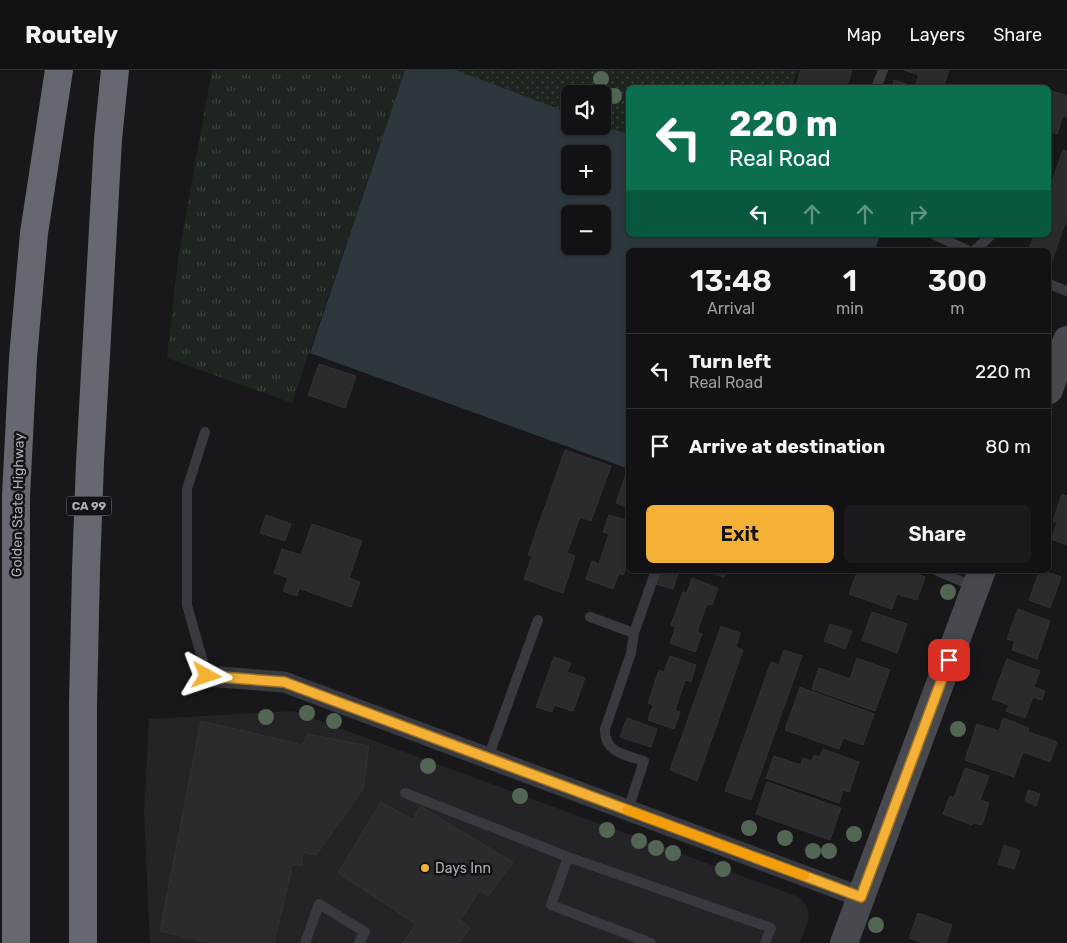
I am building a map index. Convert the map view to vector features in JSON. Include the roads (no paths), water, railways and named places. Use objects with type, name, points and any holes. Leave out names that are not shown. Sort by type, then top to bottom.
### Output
[{"type":"highway","name":"Golden State Highway","points":[[16,943],[16,496],[23,358],[34,234],[59,70]]},
{"type":"highway","name":"CA 99","points":[[83,943],[83,705],[86,570],[108,139],[115,70]]},
{"type":"highway","points":[[0,721],[16,589]]},
{"type":"street","points":[[1051,384],[1067,340]]},
{"type":"street","points":[[844,943],[979,578]]},
{"type":"street","points":[[207,676],[284,682],[861,897]]},
{"type":"lane","points":[[877,85],[883,70]]},
{"type":"lane","points":[[939,237],[963,248]]},
{"type":"lane","points":[[977,248],[989,237]]},
{"type":"lane","points":[[1051,285],[1067,291]]},
{"type":"lane","points":[[205,432],[187,489],[187,605],[207,676]]},
{"type":"lane","points":[[628,810],[644,761],[616,751],[610,746],[605,736],[607,723],[631,653],[634,633],[655,573]]},
{"type":"lane","points":[[952,573],[979,578]]},
{"type":"lane","points":[[590,617],[634,633]]},
{"type":"lane","points":[[488,758],[538,620]]},
{"type":"lane","points":[[405,793],[568,857],[771,928],[765,943]]},
{"type":"lane","points":[[568,857],[550,905],[651,943]]},
{"type":"lane","points":[[305,943],[319,904],[366,932],[359,943]]},
{"type":"place","name":"Days Inn","points":[[425,868]]}]
